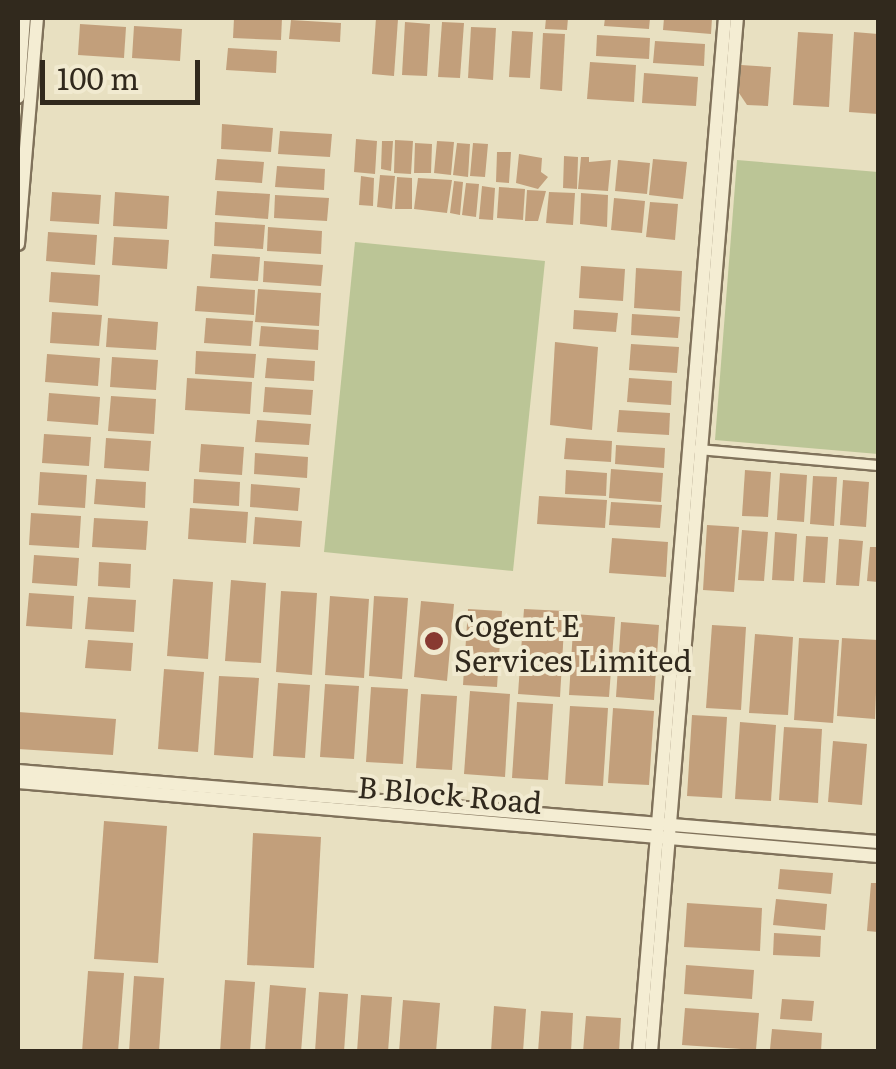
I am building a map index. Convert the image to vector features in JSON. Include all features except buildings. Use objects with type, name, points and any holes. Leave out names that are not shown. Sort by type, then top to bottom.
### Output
[{"type":"street","points":[[18,97],[24,18]]},
{"type":"street","points":[[18,244],[37,18]]},
{"type":"street","points":[[695,449],[725,18]]},
{"type":"street","points":[[639,1052],[737,18]]},
{"type":"street","points":[[695,449],[878,464]]},
{"type":"street","name":"B Block Road","points":[[18,770],[663,830],[878,856]]},
{"type":"street","name":"B Block Road","points":[[18,782],[878,842]]},
{"type":"street","points":[[652,1052],[663,830]]},
{"type":"green space","points":[[737,160],[878,172],[878,454],[715,440]]},
{"type":"green space","points":[[355,242],[545,261],[513,571],[324,552]]},
{"type":"place","name":"Cogent E Services Limited","points":[[434,641]]}]
